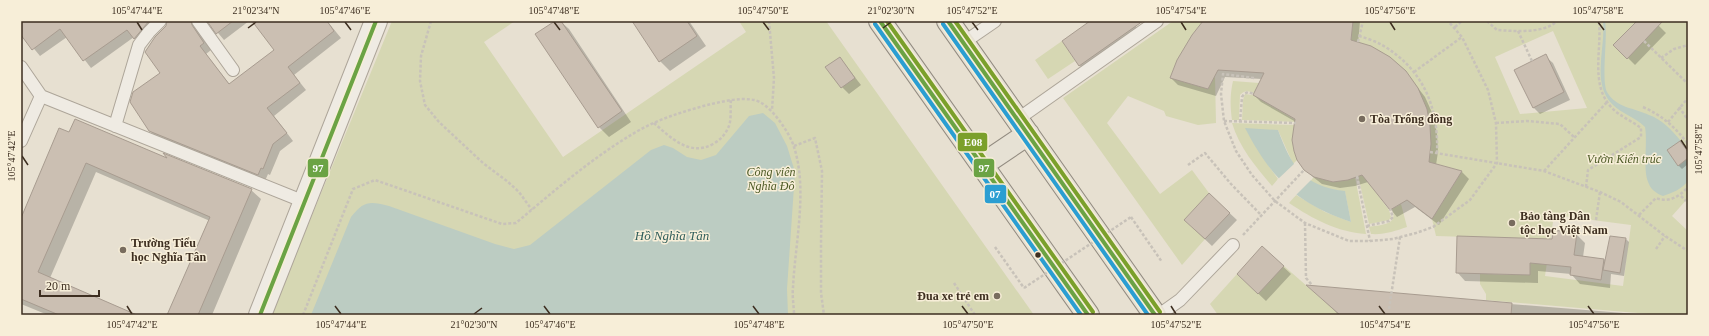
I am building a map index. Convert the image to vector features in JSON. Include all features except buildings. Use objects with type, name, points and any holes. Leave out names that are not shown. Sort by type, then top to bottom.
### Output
[{"type":"main road","points":[[880,21],[1088,315]]},
{"type":"main road","points":[[948,21],[1155,315]]},
{"type":"main road","points":[[982,165],[1023,126]]},
{"type":"street","points":[[260,315],[376,21]]},
{"type":"lane","points":[[115,126],[139,45],[160,21]]},
{"type":"lane","points":[[198,21],[233,70]]},
{"type":"lane","points":[[963,43],[995,21]]},
{"type":"lane","points":[[1023,126],[1157,21]]},
{"type":"lane","points":[[21,67],[41,96],[305,202]]},
{"type":"lane","points":[[21,141],[41,96]]},
{"type":"lane","points":[[1159,315],[1180,300],[1233,245]]},
{"type":"path","points":[[431,21],[421,56],[420,81],[425,104],[438,122],[483,163],[514,188],[532,210]]},
{"type":"path","points":[[769,21],[774,78],[772,111]]},
{"type":"path","points":[[1358,42],[1363,21]]},
{"type":"path","points":[[1254,78],[1223,74],[1221,94],[1224,122],[1236,151],[1252,175],[1275,201],[1305,223],[1349,240],[1370,241],[1400,237],[1433,227],[1470,200],[1497,164],[1496,124],[1488,90],[1462,37],[1448,21]]},
{"type":"path","points":[[1454,27],[1462,21]]},
{"type":"path","points":[[1487,21],[1496,30],[1526,32],[1552,26],[1557,21]]},
{"type":"path","points":[[1586,186],[1588,170],[1641,137],[1641,128],[1611,108],[1603,95],[1598,81],[1599,21]]},
{"type":"path","points":[[1518,31],[1532,61]]},
{"type":"path","points":[[1359,36],[1381,44],[1401,58],[1414,72],[1428,94],[1436,119],[1438,137],[1437,154]]},
{"type":"path","points":[[1414,72],[1462,37]]},
{"type":"path","points":[[1644,41],[1688,84]]},
{"type":"path","points":[[1661,58],[1674,49],[1688,45]]},
{"type":"path","points":[[1240,122],[1242,97],[1248,92],[1254,94]]},
{"type":"path","points":[[1668,122],[1688,98]]},
{"type":"path","points":[[654,123],[671,138],[691,149],[706,148],[720,140],[729,127],[731,100]]},
{"type":"path","points":[[303,315],[353,189],[376,180],[502,224],[516,223],[600,155],[637,131],[680,112],[731,100],[756,100],[772,111],[780,120],[794,146],[800,173],[798,238],[793,289],[794,315]]},
{"type":"path","points":[[1544,171],[1608,102]]},
{"type":"path","points":[[1643,107],[1660,115],[1688,144]]},
{"type":"path","points":[[1679,107],[1688,120]]},
{"type":"path","points":[[1496,124],[1528,121],[1560,124],[1575,138]]},
{"type":"path","points":[[1224,122],[1296,123]]},
{"type":"path","points":[[794,146],[815,138],[822,171],[821,292],[824,315]]},
{"type":"path","points":[[1430,152],[1544,171],[1586,186],[1622,202],[1665,236],[1688,251]]},
{"type":"path","points":[[1188,165],[1205,153],[1231,184],[1261,215]]},
{"type":"path","points":[[1233,245],[1304,170]]},
{"type":"path","points":[[1357,176],[1370,241]]},
{"type":"path","points":[[1639,215],[1656,198],[1664,201],[1681,196],[1688,187]]},
{"type":"path","points":[[1596,220],[1600,192]]},
{"type":"path","points":[[1681,196],[1686,201]]},
{"type":"path","points":[[1367,226],[1389,221],[1393,217],[1390,210]]},
{"type":"path","points":[[995,247],[1024,288],[1131,217],[1162,262]]},
{"type":"path","points":[[1305,223],[1306,278],[1312,285]]},
{"type":"path","points":[[1656,249],[1665,236]]},
{"type":"path","points":[[1389,309],[1400,237]]},
{"type":"path","points":[[954,283],[975,315]]},
{"type":"green space","name":"Công viên Nghĩa Đô","points":[[392,21],[515,21],[484,42],[563,157],[746,32],[739,21],[826,21],[1034,315],[271,315]]},
{"type":"green space","points":[[1173,21],[1203,21],[1184,48],[1170,78],[1208,89],[1215,76],[1216,123],[1198,125],[1166,116],[1164,111],[1128,96],[1107,123],[1160,194],[1192,170],[1209,193],[1184,220],[1205,239],[1182,265],[1063,98]]},
{"type":"green space","name":"Vườn Kiến trúc","points":[[1353,21],[1688,21],[1688,198],[1672,216],[1688,231],[1688,315],[1661,315],[1486,300],[1486,294],[1480,284],[1480,274],[1530,275],[1531,239],[1436,236],[1432,219],[1462,171],[1429,162],[1431,140],[1429,119],[1423,99],[1406,71],[1351,41]],"holes":[[[1553,31],[1587,108],[1520,114],[1495,57]],[[1554,215],[1631,225],[1623,286],[1545,276]]]},
{"type":"green space","points":[[1062,41],[1075,61],[1048,79],[1035,60]]},
{"type":"green space","points":[[1233,81],[1259,83],[1254,93],[1247,91],[1240,95],[1239,120],[1232,120],[1231,91]]},
{"type":"green space","points":[[1245,94],[1253,95],[1297,122],[1242,120],[1243,100]]},
{"type":"green space","points":[[1232,123],[1296,125],[1294,134],[1294,151],[1297,160],[1293,164],[1278,130],[1268,165],[1278,179],[1272,186],[1254,164],[1239,140]]},
{"type":"green space","points":[[1361,173],[1389,210],[1391,217],[1389,220],[1369,224],[1358,175]]},
{"type":"green space","points":[[1314,177],[1333,182],[1355,177],[1366,234],[1335,228],[1289,203],[1296,195],[1325,212],[1351,222],[1345,192],[1321,187],[1310,181]]},
{"type":"green space","points":[[1401,204],[1407,227],[1385,233],[1371,234],[1369,227],[1383,225],[1391,221],[1394,214],[1392,209]]},
{"type":"green space","points":[[1284,266],[1340,315],[1218,315],[1210,304],[1237,274],[1258,294]]},
{"type":"water","points":[[1603,21],[1605,21],[1606,28],[1605,86],[1607,92],[1615,101],[1626,107],[1644,113],[1662,122],[1677,136],[1689,156],[1688,181],[1680,188],[1666,195],[1663,196],[1655,192],[1651,188],[1647,178],[1645,164],[1645,127],[1612,104],[1602,86],[1601,64]]},
{"type":"water","name":"Hồ Nghĩa Tân","points":[[763,113],[775,123],[787,146],[795,172],[787,289],[788,315],[311,315],[351,217],[363,205],[376,203],[389,206],[495,244],[514,249],[530,245],[651,150],[664,145],[673,148],[687,157],[701,160],[716,155],[749,116]]},
{"type":"water","points":[[1245,128],[1278,130],[1288,154],[1301,172],[1319,185],[1345,191],[1351,222],[1315,207],[1288,187],[1265,161]]},
{"type":"pier","points":[[1295,163],[1312,179],[1294,197],[1277,180]]},
{"type":"transit line","name":"97","points":[[260,315],[376,21]]},
{"type":"transit line","name":"97","points":[[880,21],[1088,315]]},
{"type":"transit line","name":"E08","points":[[887,21],[1093,312]]},
{"type":"transit line","name":"97","points":[[948,21],[1155,315]]},
{"type":"transit line","name":"E08","points":[[955,21],[1160,312]]},
{"type":"transit line","name":"07","points":[[875,24],[1081,315]]},
{"type":"transit line","name":"07","points":[[943,24],[1148,315]]},
{"type":"place","name":"Tòa Trống đồng","points":[[1362,119]]},
{"type":"place","name":"Bảo tàng Dân tộc học Việt Nam","points":[[1512,223]]},
{"type":"place","name":"Trường Tiểu học Nghĩa Tân","points":[[123,250]]},
{"type":"place","name":"Đua xe trẻ em","points":[[997,296]]}]
